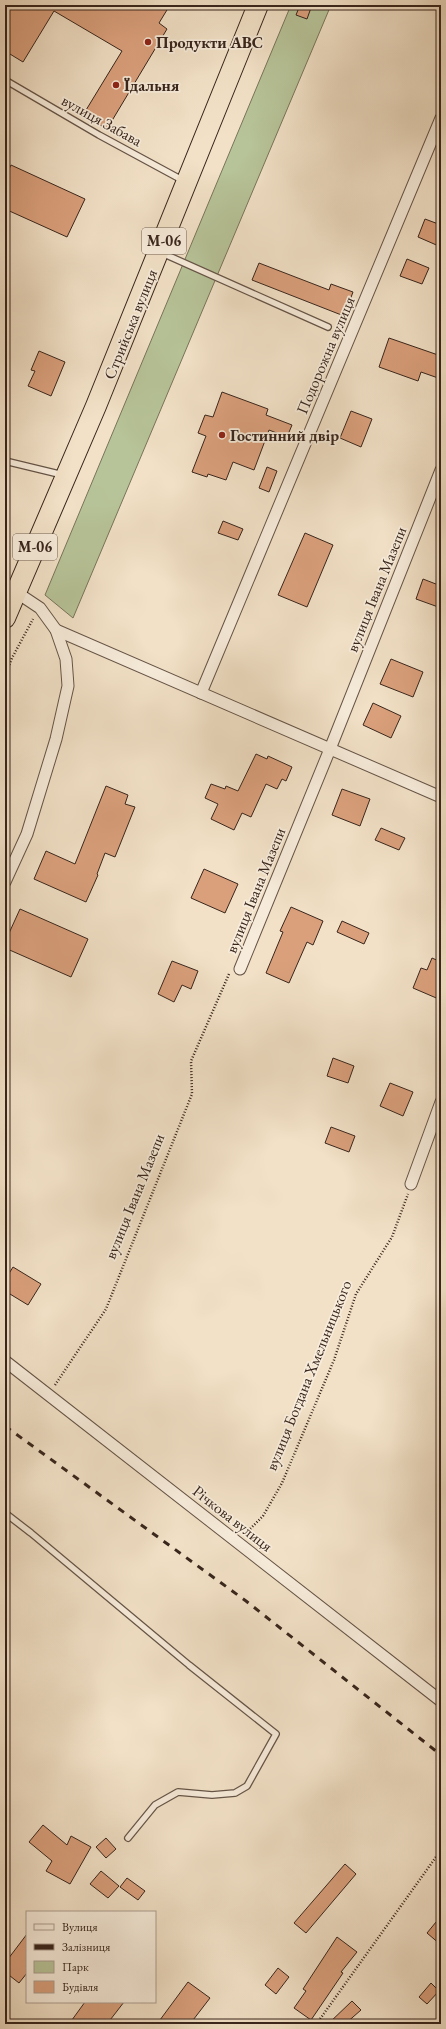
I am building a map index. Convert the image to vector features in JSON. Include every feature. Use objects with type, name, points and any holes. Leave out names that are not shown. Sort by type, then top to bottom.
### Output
[{"type":"highway","name":"Стрийська вулиця","points":[[5,618],[188,183],[258,5]]},
{"type":"street","name":"Подорожна вулиця","points":[[201,693],[441,118]]},
{"type":"street","name":"вулиця Івана Мазепи","points":[[240,969],[330,749],[441,470]]},
{"type":"street","points":[[5,882],[28,834],[64,709],[68,686],[66,659],[56,630],[40,608],[16,592]]},
{"type":"street","points":[[56,630],[441,797]]},
{"type":"street","points":[[411,1184],[441,1102]]},
{"type":"street","name":"Річкова вулиця","points":[[5,1362],[441,1701]]},
{"type":"lane","name":"вулиця Забава","points":[[5,80],[188,183]]},
{"type":"lane","points":[[159,252],[328,327]]},
{"type":"lane","points":[[5,461],[66,476]]},
{"type":"lane","points":[[5,1513],[32,1533],[189,1665],[276,1734],[247,1786],[235,1793],[212,1795],[178,1792],[155,1805],[128,1838]]},
{"type":"path","points":[[5,676],[12,658],[40,608]]},
{"type":"path","name":"вулиця Івана Мазепи","points":[[48,1395],[106,1309],[192,1094],[191,1061],[230,972],[240,969]]},
{"type":"path","name":"вулиця Богдана Хмельницького","points":[[237,1542],[264,1516],[282,1483],[334,1360],[356,1294],[392,1237],[411,1184]]},
{"type":"path","points":[[323,2024],[320,2019],[441,1850]]},
{"type":"green space","points":[[291,5],[331,5],[73,618],[45,595]]},
{"type":"building","points":[[10,5],[170,5],[159,23],[167,29],[107,129],[83,115],[122,51],[54,11],[23,62],[5,51],[5,13]]},
{"type":"building","points":[[300,5],[312,5],[307,19],[296,15]]},
{"type":"building","points":[[11,165],[85,199],[67,237],[5,209],[5,177]]},
{"type":"building","points":[[425,219],[441,225],[441,247],[418,237]]},
{"type":"building","points":[[407,259],[429,268],[422,284],[400,276]]},
{"type":"building","points":[[259,263],[329,290],[331,284],[353,292],[344,316],[252,280]]},
{"type":"building","points":[[389,338],[441,356],[441,379],[421,372],[418,381],[379,367]]},
{"type":"building","points":[[39,351],[65,362],[51,396],[28,386],[35,371],[31,370]]},
{"type":"building","name":"Гостинний двір","points":[[222,392],[268,409],[266,415],[292,425],[287,437],[269,430],[254,470],[233,462],[226,480],[208,474],[207,477],[192,472],[206,436],[198,433],[205,415],[213,417]]},
{"type":"building","points":[[351,411],[372,419],[361,447],[340,438]]},
{"type":"building","points":[[267,467],[277,471],[269,492],[259,488]]},
{"type":"building","points":[[223,521],[243,529],[238,540],[218,533]]},
{"type":"building","points":[[305,533],[333,545],[307,607],[278,595]]},
{"type":"building","points":[[423,579],[441,586],[441,608],[416,599]]},
{"type":"building","points":[[391,659],[423,672],[413,697],[380,684]]},
{"type":"building","points":[[373,703],[401,716],[391,738],[363,725]]},
{"type":"building","points":[[256,754],[267,759],[268,756],[292,767],[286,781],[282,779],[277,789],[266,784],[251,817],[242,813],[234,830],[211,819],[218,804],[205,798],[211,784],[225,789],[226,786],[238,791]]},
{"type":"building","points":[[106,786],[128,795],[125,804],[135,807],[115,857],[105,853],[97,874],[98,875],[86,902],[34,879],[46,851],[75,864]]},
{"type":"building","points":[[342,789],[370,799],[360,826],[332,815]]},
{"type":"building","points":[[381,828],[405,838],[399,850],[375,840]]},
{"type":"building","points":[[204,869],[238,884],[225,913],[191,898]]},
{"type":"building","points":[[291,907],[323,921],[313,945],[307,942],[289,983],[266,973],[283,932],[280,931]]},
{"type":"building","points":[[20,909],[88,939],[71,977],[5,948],[5,942]]},
{"type":"building","points":[[342,921],[369,933],[364,944],[337,932]]},
{"type":"building","points":[[432,958],[441,962],[441,1000],[413,988],[421,968],[427,970]]},
{"type":"building","points":[[172,961],[198,971],[191,989],[182,985],[174,1002],[158,994]]},
{"type":"building","points":[[333,1058],[354,1066],[348,1083],[327,1076]]},
{"type":"building","points":[[390,1083],[413,1092],[403,1116],[380,1106]]},
{"type":"building","points":[[331,1127],[355,1136],[349,1152],[325,1143]]},
{"type":"building","points":[[13,1267],[41,1284],[28,1305],[5,1291],[5,1280]]},
{"type":"building","points":[[43,1825],[67,1845],[71,1836],[91,1847],[70,1884],[46,1871],[52,1861],[29,1842]]},
{"type":"building","points":[[106,1838],[116,1849],[106,1858],[96,1847]]},
{"type":"building","points":[[345,1864],[356,1874],[306,1933],[294,1923]]},
{"type":"building","points":[[101,1871],[119,1886],[108,1898],[90,1884]]},
{"type":"building","points":[[127,1878],[145,1891],[138,1900],[120,1887]]},
{"type":"building","points":[[441,1916],[441,1945],[427,1933]]},
{"type":"building","points":[[26,1935],[26,1974],[19,1983],[5,1972],[5,1963]]},
{"type":"building","points":[[337,1937],[357,1952],[341,1972],[343,1973],[311,2020],[294,2008],[306,1991],[303,1989]]},
{"type":"building","points":[[278,1968],[289,1977],[276,1994],[265,1985]]},
{"type":"building","points":[[188,1982],[210,1998],[190,2024],[157,2024]]},
{"type":"building","points":[[431,1983],[439,1991],[427,2004],[419,1997]]},
{"type":"building","points":[[352,2001],[361,2010],[345,2024],[328,2024]]},
{"type":"building","points":[[84,2003],[123,2003],[107,2024],[69,2024]]},
{"type":"railway","points":[[5,1426],[246,1601],[441,1755]]},
{"type":"place","name":"Продукти АВС","points":[[148,42]]},
{"type":"place","name":"Їдальня","points":[[116,85]]},
{"type":"place","name":"Гостинний двір","points":[[222,435]]}]
